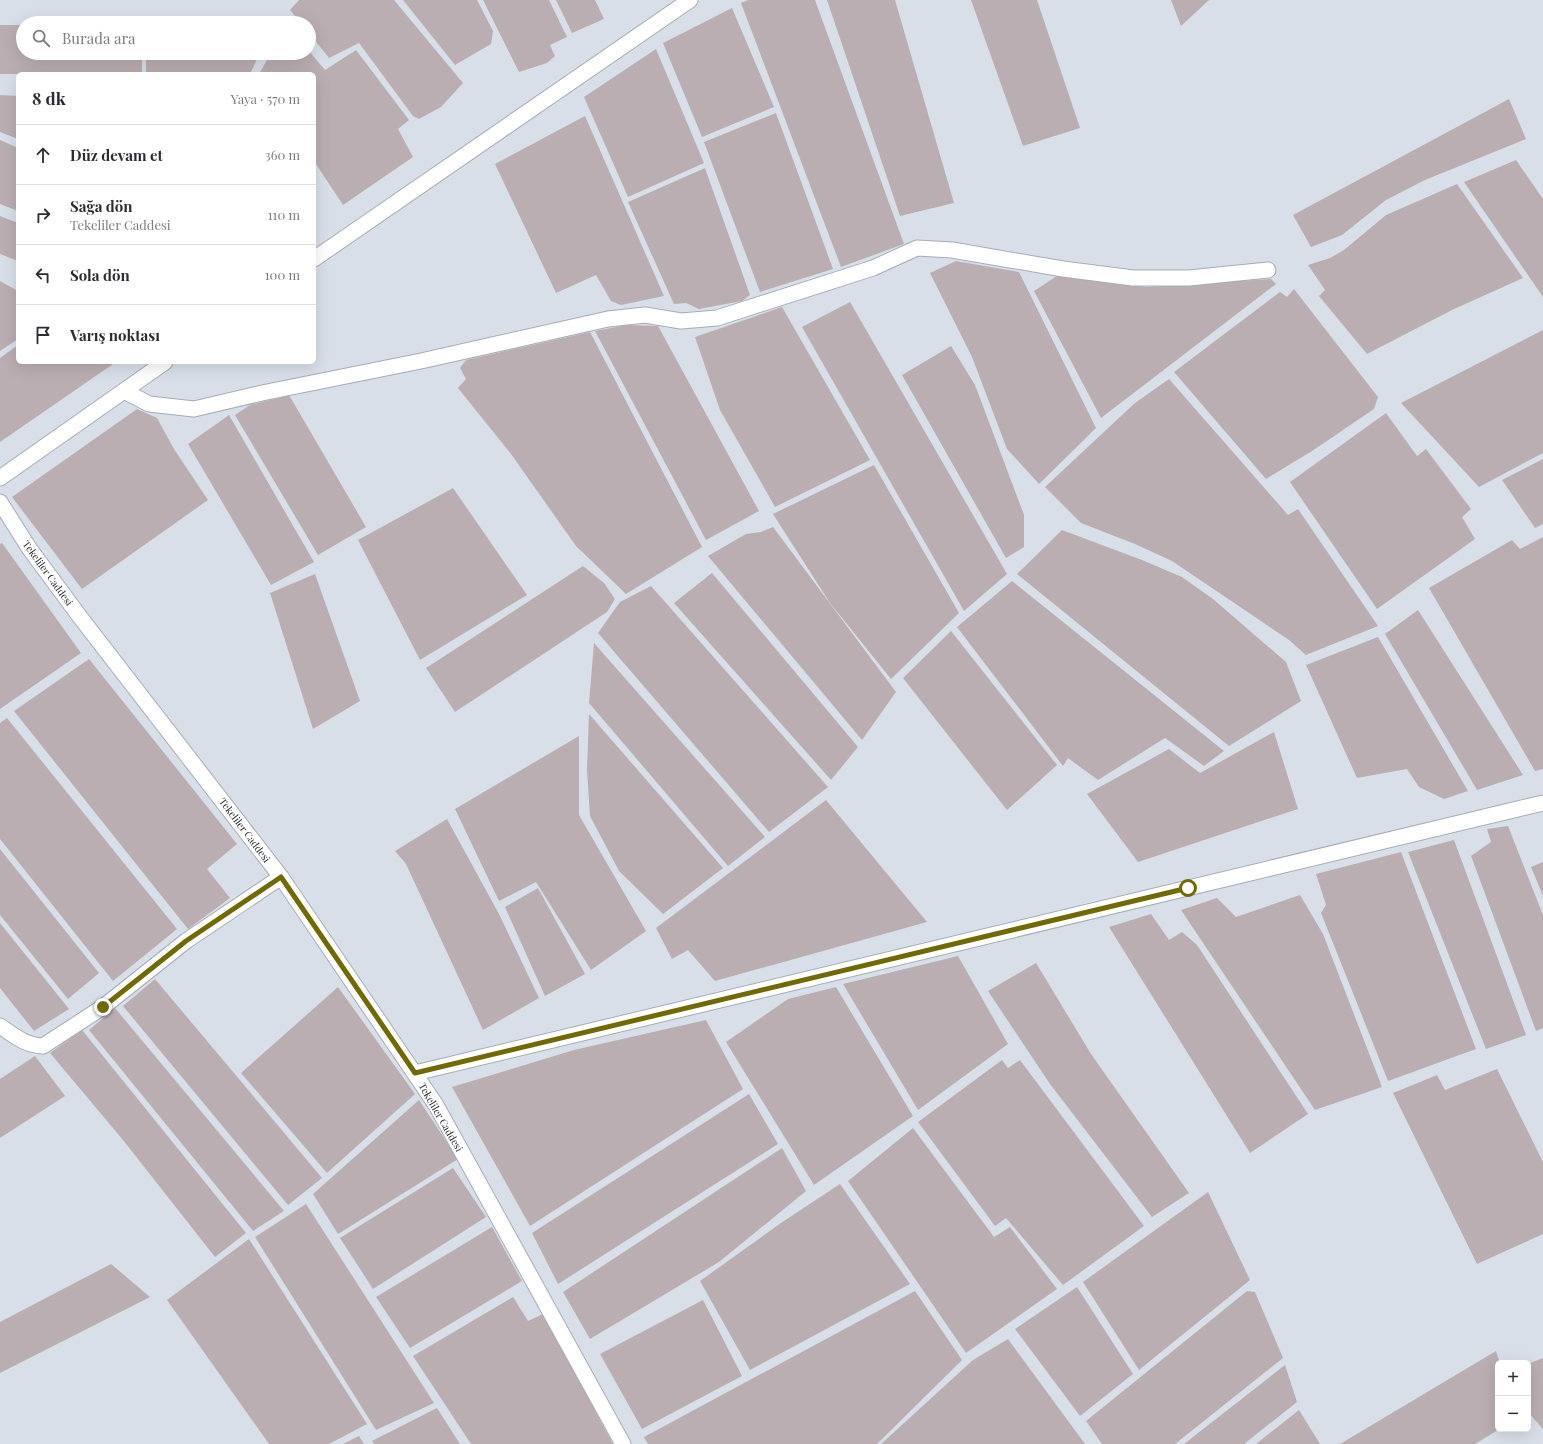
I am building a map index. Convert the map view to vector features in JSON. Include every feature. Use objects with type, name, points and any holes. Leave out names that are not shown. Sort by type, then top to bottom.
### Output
[{"type":"street","points":[[316,258],[690,0]]},
{"type":"street","points":[[124,391],[149,404],[194,409],[262,393],[421,361],[608,319],[645,315],[680,321],[717,318],[873,268],[917,248],[952,250],[1063,269],[1134,278],[1189,278],[1268,270]]},
{"type":"street","points":[[0,478],[162,364]]},
{"type":"street","name":"Tekeliler Caddesi","points":[[0,502],[30,548],[80,617],[281,877],[415,1073],[436,1105],[623,1444]]},
{"type":"street","points":[[415,1073],[1543,803]]},
{"type":"street","points":[[0,1026],[23,1042],[43,1046],[103,1007],[186,941],[281,877]]},
{"type":"building","points":[[299,0],[394,0],[463,83],[441,107],[419,119],[413,116],[359,43],[329,58],[316,42],[316,16],[295,16],[290,10]]},
{"type":"building","points":[[403,0],[477,0],[493,31],[491,44],[455,65]]},
{"type":"building","points":[[483,0],[549,0],[567,37],[550,45],[555,56],[547,63],[519,72]]},
{"type":"building","points":[[556,0],[595,0],[604,19],[572,33]]},
{"type":"building","points":[[748,0],[815,0],[904,244],[841,267],[741,3]]},
{"type":"building","points":[[827,0],[895,0],[954,203],[900,216]]},
{"type":"building","points":[[971,0],[1037,0],[1080,128],[1023,146]]},
{"type":"building","points":[[1171,0],[1209,0],[1181,26]]},
{"type":"building","points":[[732,8],[774,107],[702,137],[663,43]]},
{"type":"building","points":[[0,25],[16,25],[16,60],[142,60],[142,72],[16,72],[16,74],[0,74]]},
{"type":"building","points":[[656,49],[704,163],[628,197],[584,97]]},
{"type":"building","points":[[356,50],[409,120],[398,129],[413,157],[343,205],[316,164],[316,72],[260,72],[267,60],[316,59],[325,70]]},
{"type":"building","points":[[146,60],[257,60],[251,72],[146,72]]},
{"type":"building","points":[[0,95],[16,96],[16,138],[0,132]]},
{"type":"building","points":[[1509,99],[1526,139],[1425,180],[1386,200],[1342,235],[1311,247],[1293,215]]},
{"type":"building","points":[[776,113],[833,269],[760,292],[704,142]]},
{"type":"building","points":[[585,116],[664,296],[621,305],[611,301],[596,275],[556,293],[495,164]]},
{"type":"building","points":[[0,140],[16,147],[16,210],[0,204]]},
{"type":"building","points":[[1516,160],[1543,199],[1543,297],[1464,182]]},
{"type":"building","points":[[705,168],[750,295],[742,301],[699,309],[686,303],[674,304],[628,202]]},
{"type":"building","points":[[1457,184],[1523,278],[1452,310],[1367,354],[1319,296],[1325,290],[1308,265],[1330,258],[1344,250],[1386,215]]},
{"type":"building","points":[[0,216],[16,222],[16,260],[0,254]]},
{"type":"building","points":[[956,261],[1019,272],[1096,428],[1039,484],[1007,449],[972,357],[930,273]]},
{"type":"building","points":[[1057,276],[1146,287],[1271,279],[1276,284],[1101,418],[1034,291]]},
{"type":"building","points":[[0,281],[16,290],[16,340],[0,351]]},
{"type":"building","points":[[1294,289],[1378,397],[1374,409],[1312,451],[1266,479],[1174,372],[1280,292],[1287,297]]},
{"type":"building","points":[[850,302],[1007,574],[964,611],[802,327]]},
{"type":"building","points":[[782,307],[870,460],[775,507],[720,410],[695,337]]},
{"type":"building","points":[[627,325],[658,326],[759,511],[706,540],[595,331]]},
{"type":"building","points":[[1543,330],[1543,453],[1479,487],[1401,403]]},
{"type":"building","points":[[590,332],[702,547],[626,594],[576,546],[511,454],[458,388],[466,379],[460,368],[466,360]]},
{"type":"building","points":[[16,346],[16,364],[113,364],[0,442],[0,358]]},
{"type":"building","points":[[951,346],[975,385],[1024,515],[1024,547],[1006,558],[902,375]]},
{"type":"building","points":[[1169,379],[1288,515],[1298,509],[1378,626],[1306,655],[1289,640],[1172,561],[1135,544],[1081,523],[1045,487],[1135,403]]},
{"type":"building","points":[[289,395],[366,527],[318,555],[235,415],[250,405]]},
{"type":"building","points":[[137,409],[157,418],[174,449],[208,500],[82,589],[12,497]]},
{"type":"building","points":[[1386,413],[1417,456],[1426,449],[1471,509],[1462,517],[1475,539],[1377,609],[1290,482]]},
{"type":"building","points":[[229,415],[314,562],[271,585],[188,444]]},
{"type":"building","points":[[1543,459],[1543,524],[1535,528],[1502,480]]},
{"type":"building","points":[[874,465],[959,613],[891,679],[830,603],[773,514]]},
{"type":"building","points":[[453,488],[527,595],[420,660],[358,540]]},
{"type":"building","points":[[773,527],[896,692],[862,740],[708,556],[746,534],[761,532]]},
{"type":"building","points":[[1062,530],[1142,560],[1182,577],[1213,599],[1286,662],[1301,701],[1229,746],[1017,574]]},
{"type":"building","points":[[1543,537],[1543,769],[1535,771],[1429,588],[1512,540],[1520,549]]},
{"type":"building","points":[[2,543],[81,653],[0,709],[0,544]]},
{"type":"building","points":[[583,566],[604,583],[615,599],[607,612],[455,712],[426,668]]},
{"type":"building","points":[[712,573],[858,747],[831,780],[674,603]]},
{"type":"building","points":[[315,574],[360,701],[313,729],[270,593]]},
{"type":"building","points":[[1012,581],[1224,751],[1204,766],[1165,738],[1098,780],[1068,758],[1063,766],[957,627]]},
{"type":"building","points":[[651,586],[828,787],[769,832],[598,633],[620,602]]},
{"type":"building","points":[[1418,610],[1523,775],[1477,790],[1385,634]]},
{"type":"building","points":[[951,631],[1057,765],[1007,810],[903,678]]},
{"type":"building","points":[[1378,637],[1468,791],[1444,799],[1419,787],[1407,769],[1357,778],[1306,665]]},
{"type":"building","points":[[594,643],[765,837],[728,866],[589,703]]},
{"type":"building","points":[[89,659],[237,844],[207,869],[230,898],[188,929],[14,711]]},
{"type":"building","points":[[589,714],[723,868],[663,914],[619,871],[590,816],[587,770]]},
{"type":"building","points":[[7,718],[177,929],[113,981],[0,839],[0,723]]},
{"type":"building","points":[[1274,732],[1298,809],[1138,862],[1087,794],[1169,749],[1200,773]]},
{"type":"building","points":[[579,736],[579,815],[646,931],[591,970],[536,882],[499,901],[455,809]]},
{"type":"building","points":[[826,800],[927,922],[715,981],[688,950],[672,959],[656,928]]},
{"type":"building","points":[[447,819],[499,914],[539,998],[483,1030],[406,864],[395,851]]},
{"type":"building","points":[[1508,826],[1543,915],[1543,1028],[1536,1031],[1471,856],[1491,842],[1487,829]]},
{"type":"building","points":[[1454,840],[1526,1035],[1486,1049],[1408,852]]},
{"type":"building","points":[[0,849],[99,973],[68,999],[0,915]]},
{"type":"building","points":[[1401,852],[1476,1049],[1388,1081],[1321,913],[1326,905],[1316,874]]},
{"type":"building","points":[[1543,862],[1543,896],[1531,867]]},
{"type":"building","points":[[538,888],[585,974],[545,996],[505,907]]},
{"type":"building","points":[[1300,895],[1323,934],[1382,1087],[1315,1110],[1181,910],[1217,898],[1236,917]]},
{"type":"building","points":[[1151,914],[1169,940],[1182,932],[1197,945],[1308,1114],[1250,1153],[1109,927]]},
{"type":"building","points":[[0,923],[69,1009],[34,1031],[0,988]]},
{"type":"building","points":[[958,956],[1008,1044],[918,1110],[843,984]]},
{"type":"building","points":[[1036,963],[1091,1054],[1189,1193],[1152,1217],[1050,1084],[988,991]]},
{"type":"building","points":[[155,979],[322,1178],[288,1205],[123,1006]]},
{"type":"building","points":[[338,987],[415,1094],[327,1173],[241,1073]]},
{"type":"building","points":[[836,987],[913,1116],[814,1185],[726,1042],[788,999]]},
{"type":"building","points":[[115,1008],[284,1211],[253,1231],[89,1030]]},
{"type":"building","points":[[706,1020],[743,1089],[530,1226],[452,1087],[574,1050]]},
{"type":"building","points":[[82,1030],[246,1233],[215,1257],[123,1140],[50,1053]]},
{"type":"building","points":[[35,1056],[65,1096],[0,1138],[0,1079]]},
{"type":"building","points":[[1002,1060],[1008,1068],[1020,1060],[1144,1226],[1063,1285],[1006,1218],[995,1226],[918,1122]]},
{"type":"building","points":[[1497,1069],[1543,1162],[1543,1234],[1477,1264],[1393,1093],[1437,1075],[1445,1090]]},
{"type":"building","points":[[749,1094],[778,1144],[558,1284],[532,1233]]},
{"type":"building","points":[[419,1100],[458,1159],[338,1234],[313,1194]]},
{"type":"building","points":[[913,1128],[994,1237],[1010,1227],[1057,1289],[966,1353],[848,1181]]},
{"type":"building","points":[[782,1148],[806,1191],[719,1262],[590,1339],[563,1292]]},
{"type":"building","points":[[453,1168],[486,1217],[373,1289],[340,1238]]},
{"type":"building","points":[[840,1184],[910,1284],[750,1370],[700,1281],[781,1223]]},
{"type":"building","points":[[1208,1192],[1250,1280],[1139,1370],[1083,1282]]},
{"type":"building","points":[[306,1204],[434,1403],[376,1430],[255,1237]]},
{"type":"building","points":[[492,1227],[522,1281],[410,1348],[376,1297]]},
{"type":"building","points":[[249,1239],[367,1424],[329,1444],[269,1444],[167,1300]]},
{"type":"building","points":[[111,1264],[150,1297],[0,1373],[0,1322]]},
{"type":"building","points":[[1077,1287],[1133,1374],[1080,1416],[1015,1329]]},
{"type":"building","points":[[915,1291],[962,1360],[877,1444],[648,1444],[644,1437]]},
{"type":"building","points":[[1247,1291],[1255,1292],[1283,1358],[1175,1444],[1102,1444],[1086,1421]]},
{"type":"building","points":[[513,1297],[528,1321],[543,1314],[613,1444],[471,1444],[413,1356]]},
{"type":"building","points":[[703,1300],[742,1376],[642,1429],[600,1354]]},
{"type":"building","points":[[1008,1339],[1085,1444],[881,1444],[973,1360]]},
{"type":"building","points":[[1496,1351],[1499,1360],[1495,1360],[1495,1432],[1475,1444],[1340,1444]]},
{"type":"building","points":[[1543,1358],[1543,1429],[1531,1415],[1531,1363]]},
{"type":"building","points":[[1285,1365],[1297,1402],[1244,1444],[1184,1444]]},
{"type":"building","points":[[437,1408],[460,1444],[374,1444],[372,1441]]},
{"type":"building","points":[[1299,1410],[1320,1444],[1256,1444]]},
{"type":"building","points":[[359,1436],[364,1444],[343,1444]]},
{"type":"route","points":[[103,1007],[186,941],[281,877],[415,1073],[1188,888]]}]
